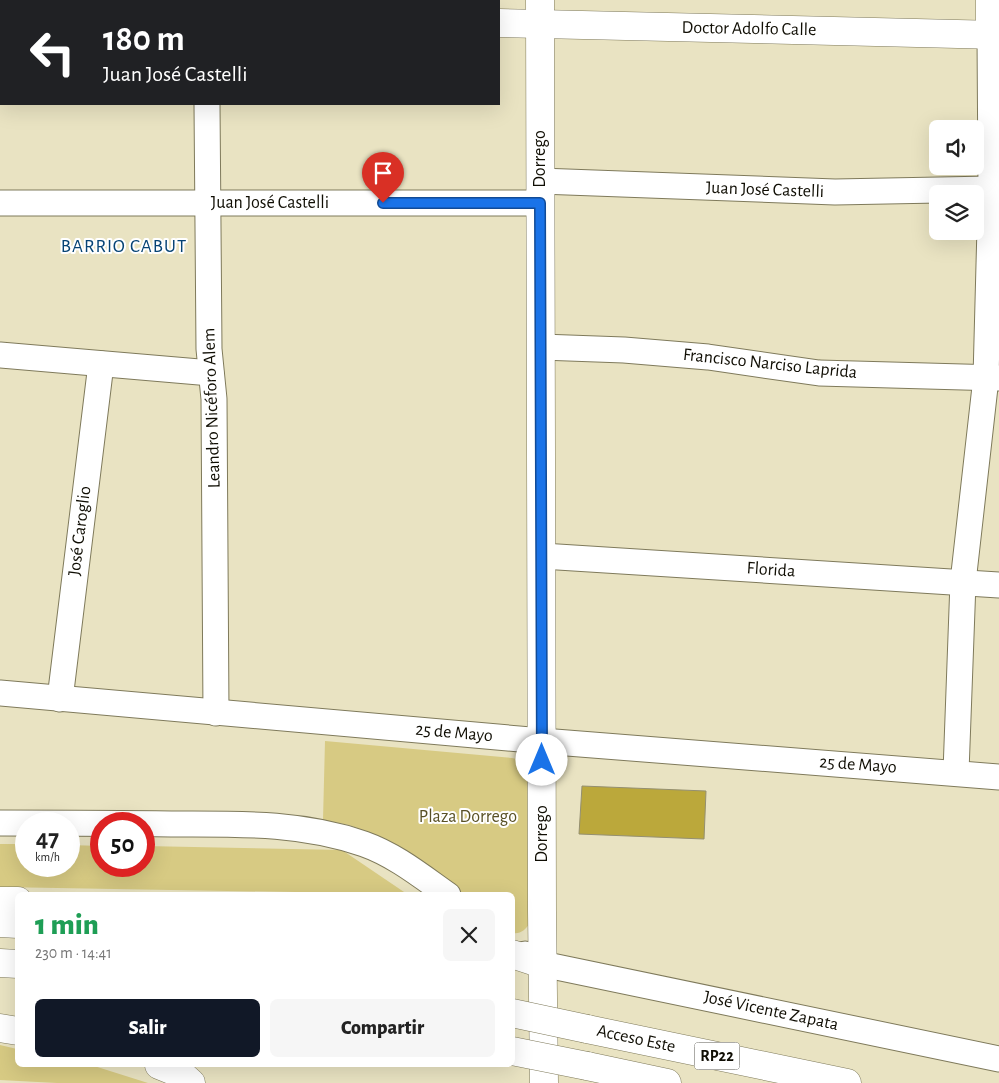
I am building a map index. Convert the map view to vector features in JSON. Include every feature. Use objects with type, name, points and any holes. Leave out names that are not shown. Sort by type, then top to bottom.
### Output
[{"type":"main road","points":[[990,0],[994,35]]},
{"type":"main road","name":"Doctor Adolfo Calle","points":[[500,23],[540,12],[994,35]]},
{"type":"main road","name":"Dorrego","points":[[540,12],[542,964],[544,1083]]},
{"type":"main road","points":[[0,901],[15,901]]},
{"type":"main road","points":[[0,923],[15,924]]},
{"type":"main road","points":[[515,955],[542,964]]},
{"type":"main road","points":[[0,963],[15,964]]},
{"type":"main road","name":"Acceso Este","points":[[515,1015],[847,1083]]},
{"type":"main road","points":[[0,1028],[15,1030]]},
{"type":"main road","name":"Acceso Este","points":[[515,1052],[667,1083]]},
{"type":"main road","points":[[164,1067],[181,1074],[191,1083]]},
{"type":"street","points":[[956,772],[963,582],[992,378],[991,189],[994,35]]},
{"type":"street","name":"Leandro Nicéforo Alem","points":[[207,105],[209,338],[214,399],[216,713]]},
{"type":"street","name":"Juan José Castelli","points":[[0,203],[208,202],[540,192],[835,192],[991,189]]},
{"type":"street","name":"Francisco Narciso Laprida","points":[[541,347],[624,350],[708,357],[818,373],[992,378]]},
{"type":"street","points":[[0,355],[211,373]]},
{"type":"street","name":"José Caroglio","points":[[60,699],[101,364]]},
{"type":"street","name":"Florida","points":[[542,556],[999,585]]},
{"type":"street","name":"25 de Mayo","points":[[0,694],[542,741],[999,776]]},
{"type":"street","points":[[0,823],[287,826],[323,832],[365,844],[400,861],[444,892]]},
{"type":"street","name":"José Vicente Zapata","points":[[515,948],[542,964],[999,1059]]},
{"type":"green space","name":"Plaza Dorrego","points":[[325,741],[512,758],[525,761],[530,766],[530,923],[521,932],[515,933],[515,892],[460,892],[416,857],[393,843],[349,825],[323,820]]},
{"type":"green space","points":[[0,844],[15,844],[15,877],[80,877],[80,845],[90,846],[90,877],[155,877],[155,846],[342,850],[404,892],[0,887]]},
{"type":"green space","points":[[0,1045],[15,1049],[15,1067],[97,1067],[148,1083],[57,1083],[0,1080]]},
{"type":"building","points":[[582,786],[706,791],[704,839],[579,834]]},
{"type":"district","name":"BARRIO CABUT","points":[[124,246]]},
{"type":"route","points":[[383,203],[540,203],[542,760]]}]
